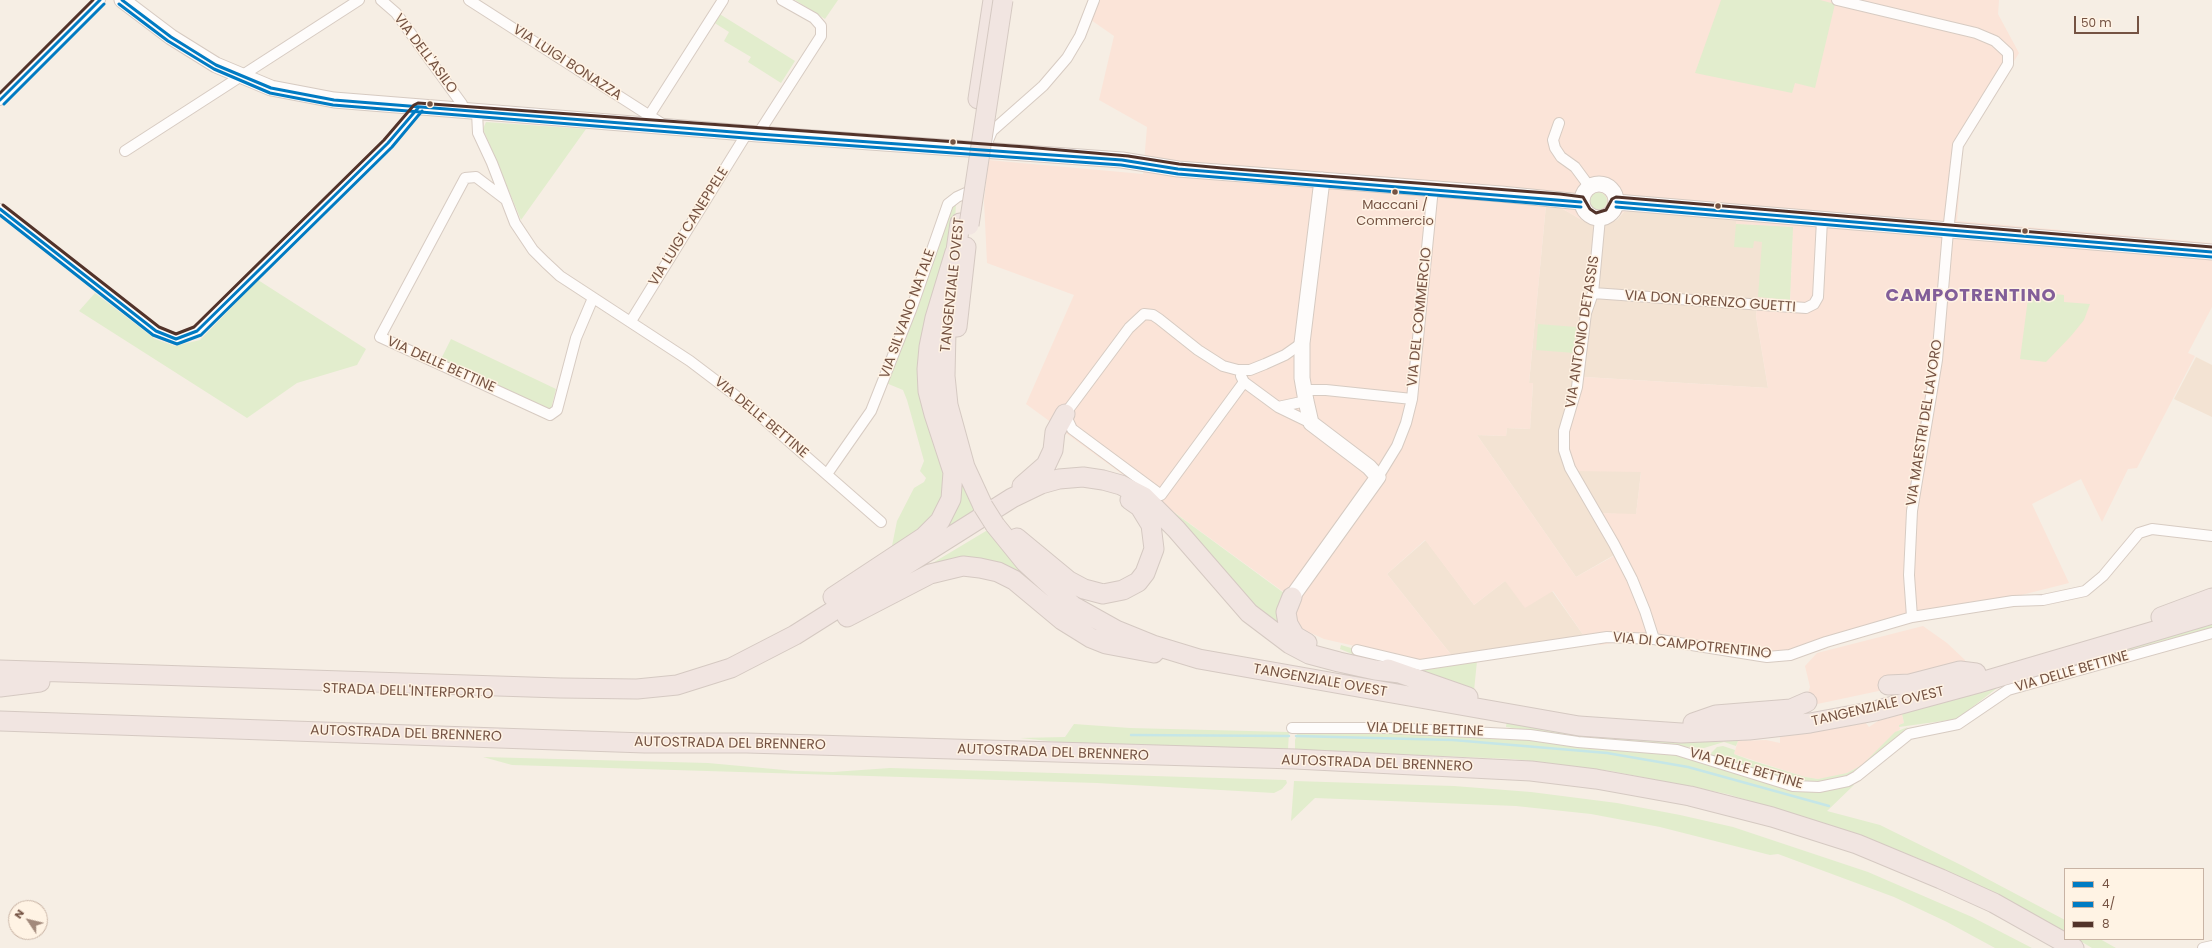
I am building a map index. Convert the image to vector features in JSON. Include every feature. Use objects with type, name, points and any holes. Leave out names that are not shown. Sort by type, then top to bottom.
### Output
[{"type":"highway","name":"TANGENZIALE OVEST","points":[[988,503],[962,422],[956,383],[956,332],[964,224],[993,0]]},
{"type":"highway","name":"TANGENZIALE OVEST","points":[[1003,0],[964,224],[955,252],[946,331],[945,376],[948,405],[965,467],[999,523],[1040,577],[1073,606],[1090,617],[1153,645],[1199,659],[1579,726],[1687,728],[1847,707],[1977,678],[2212,614]]},
{"type":"highway","points":[[758,654],[805,615],[924,537],[940,521],[946,510],[950,499],[953,472],[928,390],[929,347],[935,318],[955,252]]},
{"type":"highway","points":[[1012,498],[1018,488],[1046,465],[1053,450],[1055,432],[1065,414]]},
{"type":"highway","points":[[758,654],[834,611],[1012,498],[1041,484],[1059,479],[1075,478],[1103,480],[1133,490],[1154,505],[1249,613],[1267,628],[1309,654],[1375,670],[1400,673]]},
{"type":"highway","points":[[804,640],[851,607],[1005,513],[1041,493],[1066,486],[1084,486],[1103,489],[1121,495],[1133,502],[1146,514],[1151,525],[1154,550],[1150,564],[1138,582],[1123,590],[1110,594],[1095,593],[1069,581],[1017,538]]},
{"type":"highway","name":"TANGENZIALE OVEST","points":[[999,523],[1017,538],[1041,564],[1075,594],[1115,619],[1152,634],[1196,646],[1468,697],[1560,713],[1687,728]]},
{"type":"highway","points":[[804,640],[879,599],[930,574],[963,566],[998,572],[1014,580],[1062,620],[1077,630],[1101,642],[1140,652],[1199,659]]},
{"type":"highway","points":[[1292,597],[1286,616],[1290,629],[1299,639],[1342,656],[1419,678],[1468,697]]},
{"type":"highway","points":[[2144,624],[2212,598]]},
{"type":"highway","name":"TANGENZIALE OVEST","points":[[1977,678],[2144,624],[2212,604]]},
{"type":"highway","name":"STRADA DELL'INTERPORTO","points":[[0,680],[594,698],[650,698],[705,689],[749,671],[804,640]]},
{"type":"highway","name":"STRADA DELL'INTERPORTO","points":[[0,670],[637,689],[677,685],[706,678],[731,668],[758,654]]},
{"type":"highway","points":[[1867,724],[1881,717],[1961,694],[1977,678],[1960,671],[1910,684],[1888,685]]},
{"type":"highway","points":[[0,687],[40,682]]},
{"type":"highway","points":[[1780,740],[1764,736],[1702,739],[1687,728],[1716,715],[1791,709],[1807,702]]},
{"type":"highway","name":"AUTOSTRADA DEL BRENNERO","points":[[0,721],[645,742],[747,743],[1289,765],[1531,783],[1601,791],[1689,806],[1770,828],[1887,867],[1987,912],[2052,948]]},
{"type":"highway","name":"AUTOSTRADA DEL BRENNERO","points":[[0,732],[1531,771],[1596,779],[1690,796],[1772,816],[1857,844],[1941,879],[1994,903],[2074,948]]},
{"type":"street","points":[[0,100],[100,0]]},
{"type":"street","points":[[122,0],[191,51],[241,76],[290,92],[334,100],[418,108],[467,109],[985,154],[1122,160],[1178,169],[1432,188],[1581,202]]},
{"type":"street","points":[[125,151],[359,0]]},
{"type":"street","name":"VIA DELL'ASILO","points":[[381,0],[396,13],[467,109]]},
{"type":"street","name":"VIA LUIGI BONAZZA","points":[[469,0],[484,4],[666,127]]},
{"type":"street","points":[[649,116],[723,0]]},
{"type":"street","name":"VIA LUIGI CANEPPELE","points":[[631,321],[744,138],[752,134],[821,36],[821,26],[814,18],[782,0]]},
{"type":"street","points":[[985,154],[992,131],[1043,86],[1067,58],[1080,36],[1094,0]]},
{"type":"street","name":"VIA MAESTRI DEL LAVORO","points":[[1837,0],[1976,33],[1996,41],[2008,53],[2008,64],[1958,145],[1948,227],[1937,360],[1912,511],[1908,575],[1912,617]]},
{"type":"street","points":[[0,209],[156,331],[176,339],[197,331],[388,144],[418,108]]},
{"type":"street","name":"VIA DELLE BETTINE","points":[[467,109],[492,163],[515,223],[533,250],[560,276],[690,361],[744,402],[881,522]]},
{"type":"street","points":[[1560,123],[1553,140],[1555,148],[1561,156],[1575,167],[1589,186]]},
{"type":"street","name":"VIA SILVANO NATALE","points":[[827,474],[871,411],[911,310],[948,204],[957,197],[980,186],[985,154]]},
{"type":"street","name":"VIA DELLE BETTINE","points":[[505,198],[476,178],[465,178],[380,337],[550,415],[557,410],[576,338],[593,298]]},
{"type":"street","points":[[1311,423],[1302,378],[1302,343],[1322,180]]},
{"type":"street","points":[[1599,183],[1608,186],[1614,194],[1616,202],[1610,214],[1600,218],[1586,213],[1581,202],[1583,193],[1589,186],[1599,183]]},
{"type":"street","name":"VIA DEL COMMERCIO","points":[[1292,597],[1378,477],[1396,446],[1406,423],[1412,399],[1432,188]]},
{"type":"street","points":[[1616,202],[1822,220],[1948,227],[2212,252]]},
{"type":"street","name":"VIA ANTONIO DETASSIS","points":[[1600,218],[1593,293],[1586,314],[1577,387],[1564,431],[1564,450],[1570,468],[1614,544],[1632,579],[1654,639]]},
{"type":"street","name":"VIA DON LORENZO GUETTI","points":[[1593,293],[1806,308],[1814,304],[1818,297],[1822,220]]},
{"type":"street","points":[[1244,382],[1161,495],[1072,429],[1065,414],[1129,328],[1144,314],[1153,315],[1198,350],[1223,366],[1238,370],[1250,370],[1265,364],[1285,355],[1302,343]]},
{"type":"street","points":[[1238,370],[1244,382],[1278,407],[1311,423],[1369,467],[1378,477]]},
{"type":"street","name":"VIA DEL COMMERCIO","points":[[1278,407],[1305,396],[1326,390],[1412,399]]},
{"type":"street","name":"VIA DI CAMPOTRENTINO","points":[[1357,650],[1420,665],[1607,637],[1654,639],[1767,657],[1790,655],[1826,642],[1912,617],[2013,601],[2043,600],[2085,591],[2103,576],[2129,543],[2139,533],[2152,529],[2212,536]]},
{"type":"street","name":"VIA DELLE BETTINE","points":[[1292,728],[1389,728],[1530,735],[1578,742],[1677,750],[1793,786],[1820,787],[1848,781],[1857,776],[1904,737],[1919,731],[1958,724],[2008,690],[2212,633]]},
{"type":"street","points":[[2203,948],[2212,946]]},
{"type":"shaded area","points":[[1098,0],[1999,0],[1998,14],[2019,53],[1963,145],[1957,221],[2212,243],[2212,307],[2188,353],[2195,356],[2137,468],[2128,469],[2102,522],[2081,479],[2032,504],[2069,583],[1768,659],[1634,640],[1600,645],[1584,636],[1553,591],[1525,608],[1505,581],[1474,605],[1425,540],[1387,574],[1453,657],[1421,661],[1324,639],[1302,629],[1294,619],[1296,601],[1026,404],[1074,295],[987,263],[984,201],[988,160],[1143,174],[1147,127],[1099,100],[1114,36],[1091,20]],"holes":[[[1546,205],[1561,208],[1587,223],[1612,223],[1624,212],[1641,209],[1736,221],[1736,224],[1793,227],[1790,300],[1758,297],[1756,316],[1768,388],[1584,377],[1568,427],[1567,449],[1575,471],[1641,472],[1636,514],[1599,513],[1621,552],[1576,577],[1477,435],[1506,436],[1507,428],[1530,429],[1533,383],[1529,383]]]},
{"type":"shaded area","points":[[1546,205],[1561,208],[1587,223],[1603,224],[1617,220],[1624,212],[1641,209],[1737,221],[1737,224],[1793,227],[1790,300],[1758,298],[1756,316],[1768,388],[1584,377],[1641,472],[1636,515],[1599,513],[1621,551],[1576,577],[1477,435],[1506,436],[1507,428],[1530,429],[1533,383],[1529,383]]},
{"type":"shaded area","points":[[2196,357],[2212,365],[2212,417],[2174,399]]},
{"type":"shaded area","points":[[1426,540],[1474,605],[1505,581],[1552,591],[1584,636],[1453,657],[1387,574]]},
{"type":"shaded area","points":[[1923,626],[1947,643],[1965,660],[1965,664],[1888,689],[1808,706],[1806,699],[1810,687],[1805,666],[1817,653]]},
{"type":"shaded area","points":[[1902,714],[1904,723],[1899,725],[1900,729],[1862,765],[1847,773],[1832,777],[1818,779],[1805,777],[1734,754],[1738,741],[1766,740],[1780,743],[1780,736],[1865,722],[1869,727],[1878,721]]},
{"type":"green space","points":[[795,0],[838,0],[825,19]]},
{"type":"green space","points":[[1721,0],[1820,0],[1835,4],[1815,88],[1795,83],[1792,93],[1695,73]]},
{"type":"green space","points":[[718,13],[795,61],[781,83],[748,62],[751,57],[724,41],[729,32],[713,22]]},
{"type":"green space","points":[[486,122],[586,129],[521,220],[483,129]]},
{"type":"green space","points":[[1594,192],[1602,192],[1607,197],[1605,208],[1602,210],[1594,210],[1589,205],[1589,197]]},
{"type":"green space","points":[[956,202],[942,510],[888,555],[885,551],[892,546],[897,521],[914,488],[924,482],[926,478],[920,471],[924,461],[903,390],[886,383],[950,208]]},
{"type":"green space","points":[[1736,224],[1793,227],[1790,300],[1758,297],[1762,242],[1754,241],[1753,248],[1734,247]]},
{"type":"green space","points":[[258,280],[366,349],[357,365],[297,383],[247,418],[79,311],[95,293],[155,339],[175,346],[200,340]]},
{"type":"green space","points":[[2029,291],[2064,295],[2064,302],[2090,304],[2084,320],[2046,362],[2020,359]]},
{"type":"green space","points":[[1538,324],[1576,327],[1574,353],[1536,350]]},
{"type":"green space","points":[[941,330],[981,511],[847,592],[947,518]]},
{"type":"green space","points":[[451,339],[556,389],[551,409],[547,410],[441,359]]},
{"type":"green space","points":[[1145,491],[1288,596],[1281,634]]},
{"type":"green space","points":[[991,528],[1105,629],[1099,636],[1014,574],[911,576]]},
{"type":"green space","points":[[2212,619],[2212,629],[2158,642],[1997,688],[1957,719],[1899,727],[1899,725],[1904,723],[1902,714]]},
{"type":"green space","points":[[1341,645],[1425,670],[1477,661],[1474,691],[1357,656],[1340,649]]},
{"type":"green space","points":[[1507,719],[1699,742],[1738,741],[1736,746],[1724,742],[1704,748],[1603,741],[1506,727]]},
{"type":"green space","points":[[1074,724],[1130,728],[1289,732],[1288,750],[1079,744],[1020,738],[1065,737]]},
{"type":"green space","points":[[1908,727],[1863,768],[1838,781],[1801,784],[1713,757],[1711,753],[1717,747],[1723,746],[1735,750],[1734,754],[1750,760],[1805,777],[1818,779],[1847,773],[1862,765],[1895,732]]},
{"type":"green space","points":[[1298,731],[1351,731],[1528,738],[1675,754],[1790,790],[1806,792],[1823,791],[1851,783],[1854,785],[1827,811],[1880,825],[1963,866],[2064,919],[2064,931],[1988,890],[1920,859],[1829,825],[1727,794],[1611,771],[1513,759],[1295,750],[1295,740]]},
{"type":"green space","points":[[483,757],[708,763],[795,771],[833,772],[890,768],[1286,780],[1287,783],[1282,789],[1274,793],[1097,783],[512,765]]},
{"type":"green space","points":[[1294,781],[1454,786],[1531,792],[1617,803],[1680,815],[1733,827],[1868,872],[1972,917],[2032,948],[1995,948],[1947,922],[1894,897],[1778,854],[1770,855],[1660,827],[1591,814],[1516,806],[1315,798],[1291,821]]},
{"type":"green space","points":[[2079,940],[2102,940],[2116,948],[2092,948]]},
{"type":"waterway","points":[[1131,735],[1289,736]]},
{"type":"waterway","points":[[1296,736],[1453,740],[1607,753],[1688,767],[1829,806]]},
{"type":"transit line","name":"8","points":[[0,93],[93,0]]},
{"type":"transit line","name":"4","points":[[0,100],[100,0]]},
{"type":"transit line","name":"4","points":[[122,0],[171,37],[216,65],[271,88],[334,100],[758,134],[1122,160],[1178,169],[1581,202]]},
{"type":"transit line","name":"4/","points":[[4,104],[104,4]]},
{"type":"transit line","name":"4/","points":[[119,4],[168,41],[214,69],[270,93],[333,105],[758,139],[1121,165],[1178,174],[1581,207]]},
{"type":"transit line","name":"8","points":[[3,205],[159,327],[176,334],[194,327],[384,140],[414,105],[418,103],[1026,147],[1128,156],[1179,164],[1222,168],[1560,194],[1583,197],[1590,209],[1596,213],[1606,210],[1612,199],[1616,197],[2212,247]]},
{"type":"transit line","name":"4","points":[[0,209],[156,331],[176,339],[197,331],[388,143],[418,108]]},
{"type":"transit line","name":"4/","points":[[0,215],[153,335],[177,344],[201,335],[392,147],[422,111]]},
{"type":"transit line","name":"4","points":[[1616,202],[2212,252]]},
{"type":"transit line","name":"4/","points":[[1616,207],[2212,257]]},
{"type":"place","name":"Maccani / Commercio","points":[[1395,192]]},
{"type":"district","name":"CAMPOTRENTINO","points":[[1971,296]]}]
